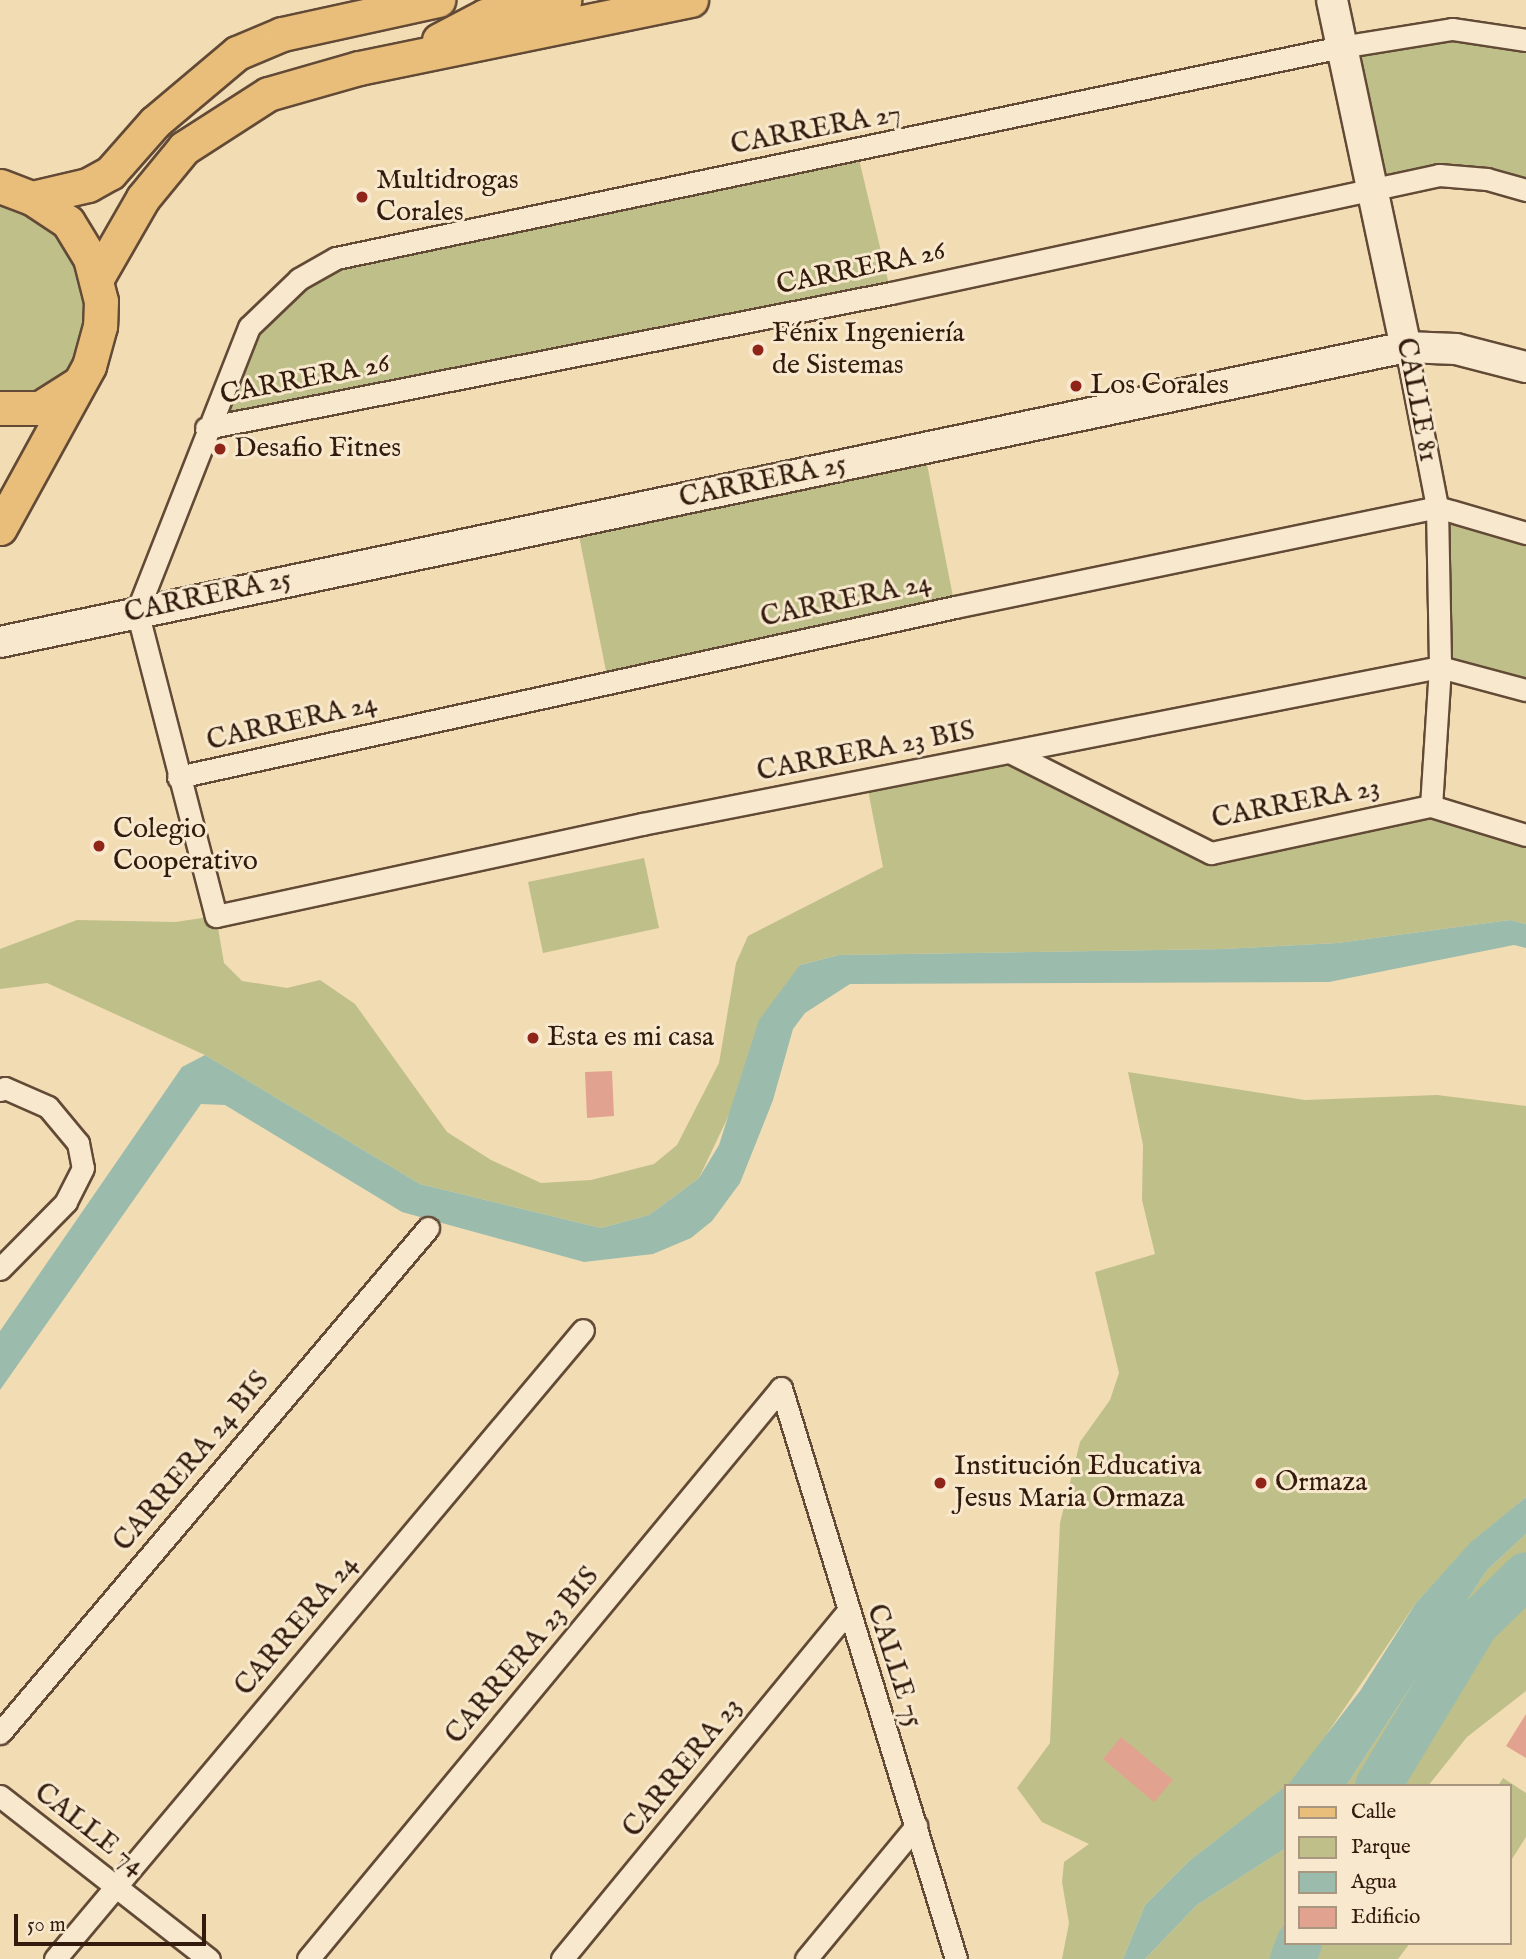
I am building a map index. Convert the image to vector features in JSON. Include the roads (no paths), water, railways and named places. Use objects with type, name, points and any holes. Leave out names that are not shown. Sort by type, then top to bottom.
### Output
[{"type":"main road","points":[[32,198],[88,185],[110,173],[155,122],[237,53],[282,34],[438,0]]},
{"type":"main road","points":[[399,60],[485,16],[564,0]]},
{"type":"main road","points":[[97,278],[143,198],[184,148],[223,119],[268,94],[399,60],[691,0]]},
{"type":"main road","points":[[0,186],[32,198],[68,222],[90,258],[97,278],[100,326],[81,382],[0,528]]},
{"type":"main road","points":[[0,408],[40,408],[62,398],[81,382]]},
{"type":"street","name":"CALLE 81","points":[[1332,0],[1437,507],[1440,667],[1431,806]]},
{"type":"street","name":"CARRERA 27","points":[[137,611],[206,428],[249,327],[299,279],[336,258],[1341,47],[1452,29],[1526,40]]},
{"type":"street","name":"CARRERA 26","points":[[206,428],[891,293],[1439,175],[1487,179],[1526,190]]},
{"type":"street","name":"CARRERA 25","points":[[0,642],[137,611],[1406,347],[1456,349],[1526,367]]},
{"type":"street","name":"CARRERA 24","points":[[178,777],[755,649],[1437,507],[1526,533]]},
{"type":"street","points":[[137,611],[178,777]]},
{"type":"street","name":"CARRERA 23 BIS","points":[[178,777],[216,916],[642,824],[1440,667],[1526,691]]},
{"type":"street","name":"CARRERA 23","points":[[1010,752],[1211,853],[1431,806],[1526,835]]},
{"type":"street","points":[[0,1090],[5,1088],[48,1107],[78,1143],[83,1168],[66,1202],[0,1269]]},
{"type":"street","name":"CARRERA 24 BIS","points":[[0,1733],[428,1228]]},
{"type":"street","name":"CARRERA 24","points":[[55,1959],[583,1329]]},
{"type":"street","name":"CARRERA 23 BIS","points":[[308,1959],[781,1388]]},
{"type":"street","name":"CALLE 75","points":[[781,1388],[847,1612],[956,1959]]},
{"type":"street","name":"CARRERA 23","points":[[562,1959],[847,1612]]},
{"type":"street","name":"CALLE 74","points":[[0,1796],[209,1959]]},
{"type":"street","points":[[806,1959],[916,1826]]},
{"type":"water","points":[[1510,920],[1526,924],[1526,948],[1514,945],[1329,982],[850,984],[805,1013],[793,1029],[773,1100],[740,1183],[712,1221],[691,1238],[653,1254],[584,1262],[402,1212],[225,1105],[201,1104],[0,1390],[0,1331],[182,1067],[205,1055],[420,1184],[601,1228],[649,1215],[699,1178],[719,1145],[759,1020],[800,965],[839,955],[1222,949],[1337,943]]},
{"type":"water","points":[[1526,1497],[1526,1534],[1487,1570],[1347,1784],[1289,1784],[1360,1691],[1416,1603],[1470,1543]]},
{"type":"water","points":[[1284,1788],[1284,1849],[1197,1905],[1145,1959],[1123,1959],[1145,1905],[1189,1861]]},
{"type":"waterway","points":[[1379,1784],[1475,1625],[1526,1575]]},
{"type":"waterway","points":[[1293,1959],[1298,1945]]},
{"type":"place","name":"Multidrogas Corales","points":[[362,197]]},
{"type":"place","name":"Fénix Ingeniería de Sistemas","points":[[758,350]]},
{"type":"place","name":"Los Corales","points":[[1076,386]]},
{"type":"place","name":"Desafio Fitnes","points":[[220,449]]},
{"type":"place","name":"Colegio Cooperativo","points":[[99,846]]},
{"type":"place","name":"Esta es mi casa","points":[[533,1038]]},
{"type":"place","name":"Institución Educativa Jesus Maria Ormaza","points":[[940,1483]]},
{"type":"place","name":"Ormaza","points":[[1261,1483]]}]
